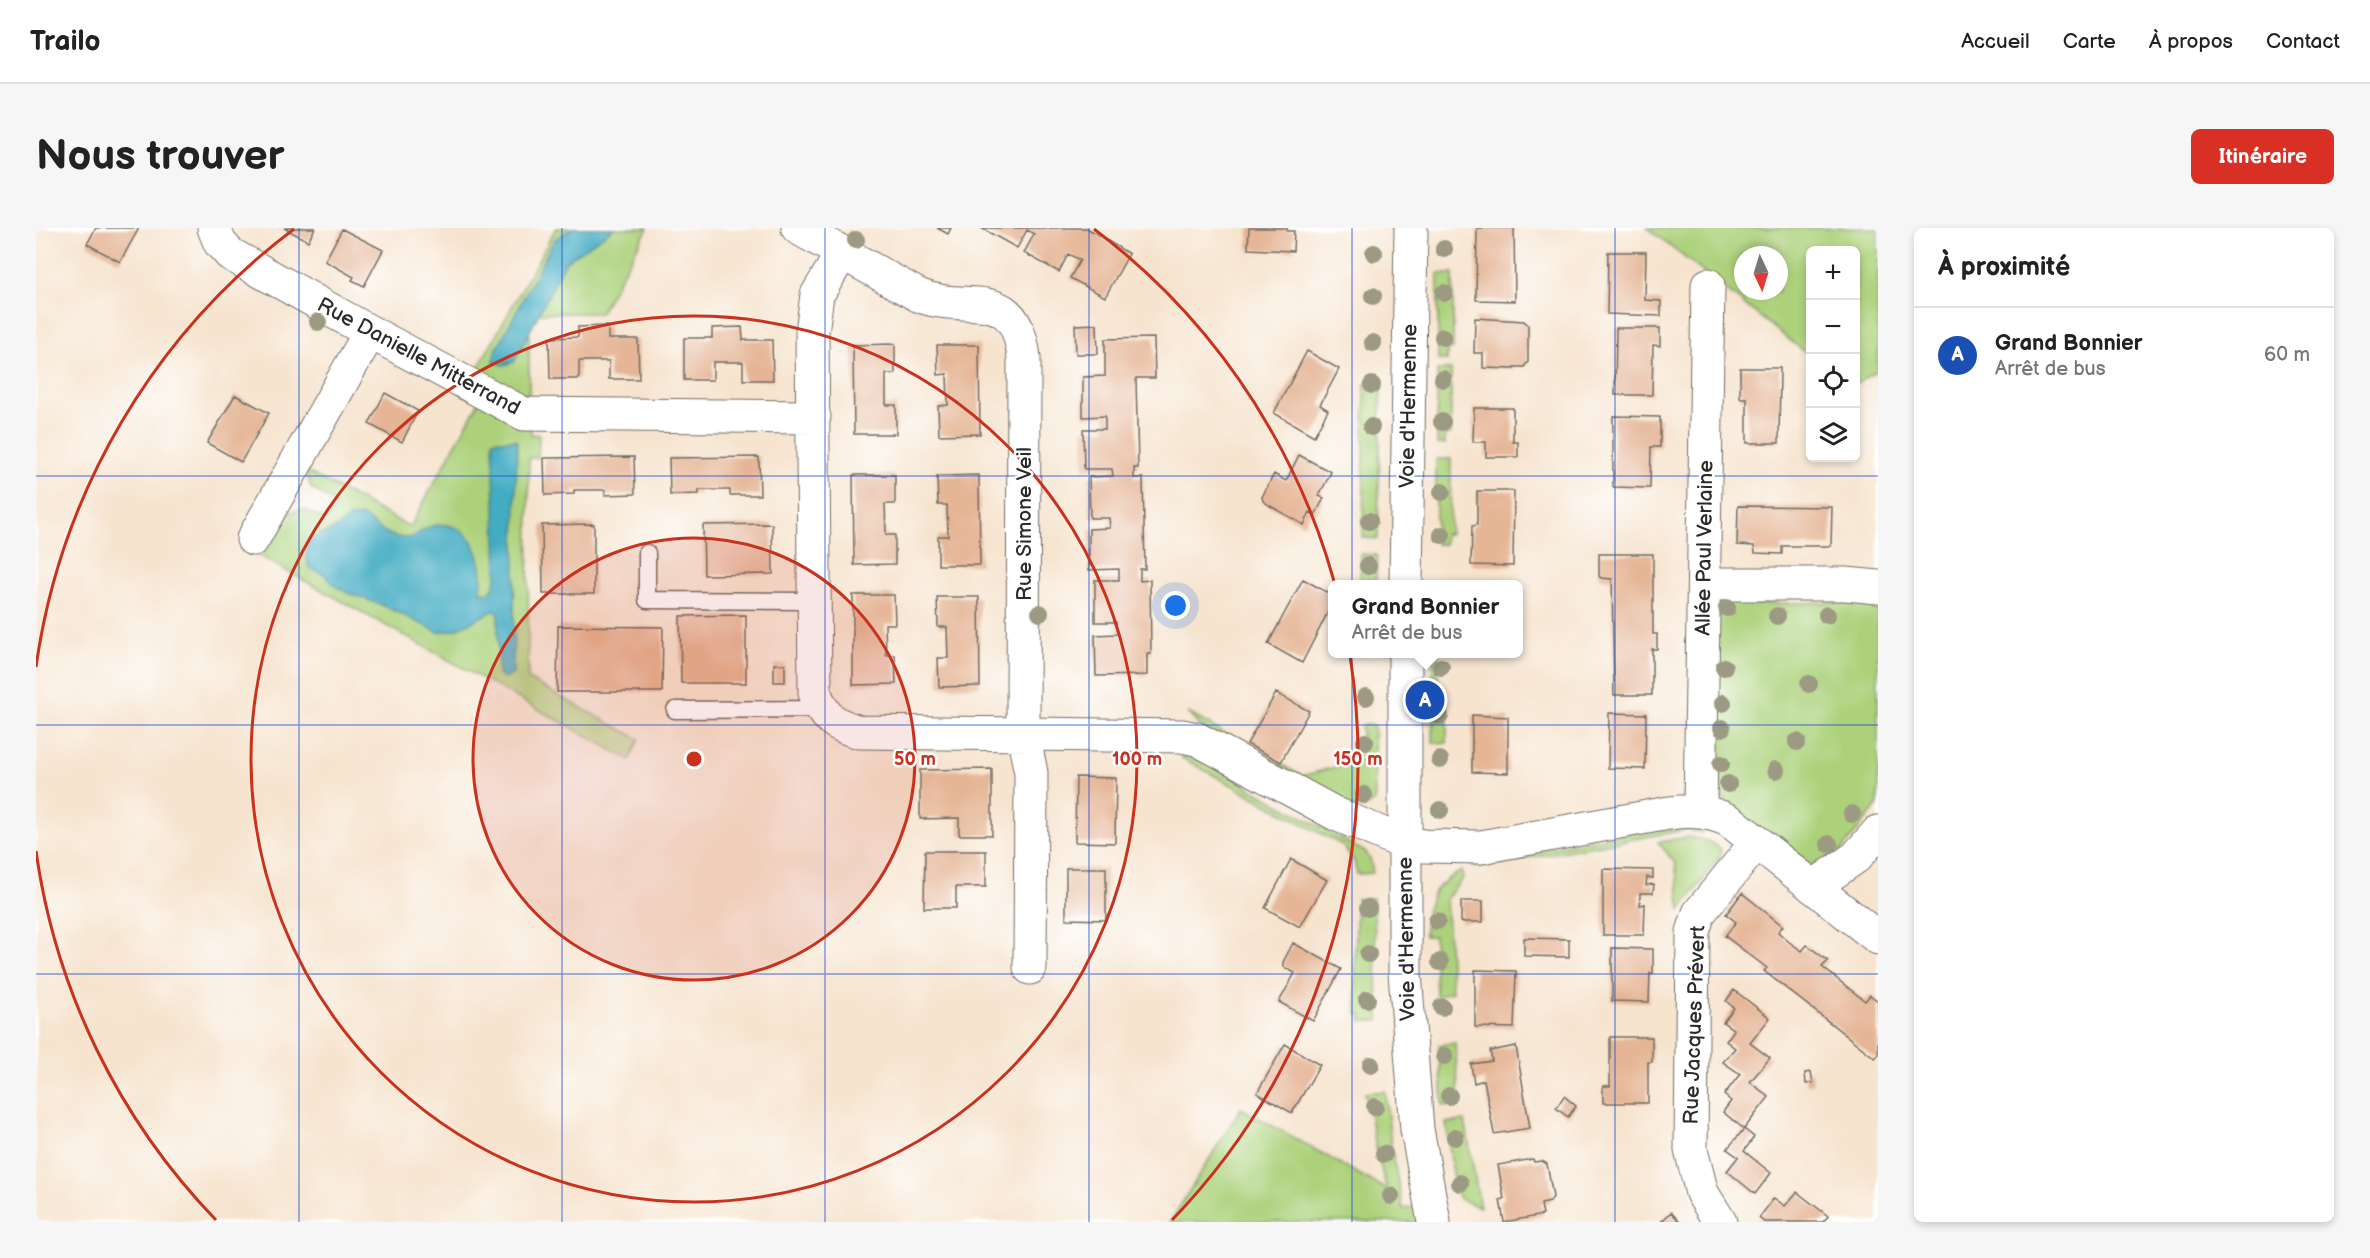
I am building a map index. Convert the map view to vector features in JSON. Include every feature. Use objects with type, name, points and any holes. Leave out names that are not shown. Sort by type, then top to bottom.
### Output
[{"type":"street","name":"Rue Simone Veil","points":[[798,228],[934,302],[982,304],[1004,311],[1016,322],[1020,333],[1024,358],[1023,733],[1030,773],[1030,968]]},
{"type":"street","name":"Voie d'Hermenne","points":[[1406,580],[1411,228]]},
{"type":"street","name":"Rue Danielle Mitterrand","points":[[217,236],[230,254],[524,414],[814,417]]},
{"type":"street","points":[[842,253],[820,288],[814,311],[812,361],[815,693],[821,709],[830,719],[843,727],[861,732],[1182,736],[1197,739],[1336,814],[1404,843],[1442,848],[1481,847],[1669,813],[1700,811],[1716,814],[1730,821],[1878,938]]},
{"type":"street","name":"Allée Paul Verlaine","points":[[1700,811],[1708,285]]},
{"type":"street","points":[[253,539],[370,332]]},
{"type":"street","points":[[1704,584],[1846,584],[1878,587]]},
{"type":"street","name":"Voie d'Hermenne","points":[[1405,658],[1405,964],[1419,1146],[1434,1222]]},
{"type":"street","points":[[1813,886],[1856,857],[1878,832]]},
{"type":"street","name":"Rue Jacques Prévert","points":[[1720,1222],[1702,1193],[1691,1150],[1694,932],[1699,913],[1757,842]]},
{"type":"lane","points":[[646,553],[647,600],[814,601]]},
{"type":"lane","points":[[675,710],[821,709]]},
{"type":"green space","points":[[556,228],[648,228],[600,313],[539,313],[529,332],[529,401],[475,373]]},
{"type":"green space","points":[[1647,228],[1878,228],[1878,370],[1860,381],[1860,246],[1806,246],[1806,353],[1739,300],[1788,300],[1788,246],[1734,246],[1734,296]]},
{"type":"green space","points":[[1438,274],[1453,274],[1453,349],[1447,350],[1447,360],[1438,360]]},
{"type":"green space","points":[[1437,370],[1451,370],[1451,433],[1445,434],[1445,444],[1437,444]]},
{"type":"green space","points":[[1365,383],[1381,383],[1378,539],[1363,538]]},
{"type":"green space","points":[[480,400],[530,423],[531,434],[539,435],[538,458],[529,458],[528,679],[639,739],[630,760],[256,554],[283,515],[302,509],[327,520],[337,505],[311,488],[306,471],[410,527]]},
{"type":"green space","points":[[1436,459],[1451,459],[1450,534],[1445,534],[1444,544],[1436,544]]},
{"type":"green space","points":[[1361,554],[1377,555],[1376,580],[1360,580]]},
{"type":"green space","points":[[1733,594],[1744,604],[1843,602],[1878,605],[1878,805],[1841,851],[1809,867],[1726,802],[1717,791],[1713,781],[1715,616]]},
{"type":"green space","points":[[1433,658],[1438,658],[1438,719],[1447,720],[1447,743],[1433,743]]},
{"type":"green space","points":[[1188,713],[1302,776],[1361,760],[1361,725],[1374,725],[1375,801],[1367,806],[1352,807],[1199,726]]},
{"type":"green space","points":[[1182,754],[1208,764],[1365,852],[1370,858],[1373,873],[1357,874],[1354,861],[1342,845],[1182,758]]},
{"type":"green space","points":[[1705,826],[1703,833],[1685,830],[1476,867],[1472,865],[1474,862],[1651,829]]},
{"type":"green space","points":[[1689,837],[1707,841],[1720,848],[1721,855],[1681,910],[1675,863],[1658,842]]},
{"type":"green space","points":[[1462,871],[1463,878],[1446,899],[1452,992],[1436,996],[1434,936],[1425,936],[1426,914],[1437,889]]},
{"type":"green space","points":[[1373,898],[1379,1021],[1362,1021],[1362,1015],[1357,1015],[1355,962],[1357,899]]},
{"type":"green space","points":[[1455,1043],[1459,1097],[1454,1097],[1455,1105],[1443,1106],[1439,1045]]},
{"type":"green space","points":[[1385,1091],[1392,1151],[1403,1209],[1417,1206],[1421,1222],[1170,1222],[1241,1108],[1387,1190],[1365,1093]]},
{"type":"green space","points":[[1465,1121],[1480,1207],[1459,1199],[1455,1188],[1446,1123]]},
{"type":"water","points":[[572,228],[614,228],[566,261],[514,362],[503,365],[494,362],[495,352],[554,240]]},
{"type":"water","points":[[493,440],[517,440],[513,674],[506,678],[498,675],[498,612],[493,611],[455,630],[438,632],[382,605],[335,586],[324,574],[309,568],[306,553],[309,539],[336,528],[349,518],[363,516],[386,533],[403,538],[412,537],[429,527],[446,525],[458,528],[474,544],[481,568],[481,592],[488,593],[493,588],[497,576]]},
{"type":"building","points":[[96,228],[139,228],[120,262],[87,244]]},
{"type":"building","points":[[284,228],[315,228],[308,241]]},
{"type":"building","points":[[937,228],[951,228],[948,234]]},
{"type":"building","points":[[981,228],[1087,228],[1129,254],[1105,297],[1070,278],[1080,260],[1068,254],[1059,272],[1024,253],[1034,234],[1027,230],[1017,248]]},
{"type":"building","points":[[1249,228],[1287,228],[1287,231],[1294,231],[1293,251],[1248,249]]},
{"type":"building","points":[[1477,228],[1514,228],[1515,301],[1476,300]]},
{"type":"building","points":[[342,229],[383,250],[364,286],[352,280],[354,277],[325,261]]},
{"type":"building","points":[[1608,252],[1646,252],[1645,300],[1661,301],[1661,316],[1607,314]]},
{"type":"building","points":[[1475,318],[1524,321],[1528,325],[1528,362],[1524,367],[1483,368],[1483,353],[1474,353]]},
{"type":"building","points":[[1097,324],[1098,354],[1076,354],[1075,325]]},
{"type":"building","points":[[608,326],[608,339],[638,339],[639,379],[609,379],[609,361],[579,361],[579,379],[550,379],[549,338],[578,337],[578,327]]},
{"type":"building","points":[[742,327],[743,340],[772,340],[773,380],[743,380],[743,362],[713,362],[713,380],[684,380],[684,338],[712,338],[712,328]]},
{"type":"building","points":[[1616,328],[1660,328],[1660,346],[1653,345],[1652,395],[1615,395]]},
{"type":"building","points":[[1154,338],[1155,378],[1136,378],[1138,468],[1134,468],[1134,478],[1143,478],[1145,569],[1140,569],[1140,581],[1150,580],[1151,654],[1147,654],[1147,675],[1096,676],[1095,635],[1117,634],[1116,622],[1095,622],[1095,580],[1119,580],[1119,569],[1089,570],[1089,529],[1110,528],[1109,518],[1090,518],[1089,477],[1113,476],[1112,469],[1084,469],[1083,429],[1105,429],[1105,416],[1083,417],[1083,377],[1105,376],[1105,339]]},
{"type":"building","points":[[895,344],[895,374],[886,374],[886,405],[896,405],[896,434],[854,434],[853,345]]},
{"type":"building","points":[[937,345],[979,345],[980,434],[939,435],[938,406],[948,405],[947,374],[938,375]]},
{"type":"building","points":[[1307,351],[1339,369],[1320,405],[1328,410],[1314,436],[1274,413]]},
{"type":"building","points":[[1740,368],[1780,368],[1779,443],[1747,443],[1747,398],[1740,398]]},
{"type":"building","points":[[385,393],[418,411],[402,442],[369,424]]},
{"type":"building","points":[[235,395],[269,413],[241,462],[207,443]]},
{"type":"building","points":[[1474,408],[1513,408],[1513,442],[1518,442],[1518,457],[1486,457],[1486,442],[1473,442]]},
{"type":"building","points":[[1613,416],[1660,417],[1660,447],[1651,447],[1650,488],[1613,487]]},
{"type":"building","points":[[1299,455],[1331,472],[1319,496],[1324,498],[1315,515],[1310,512],[1304,525],[1263,501],[1262,497],[1274,474],[1286,481]]},
{"type":"building","points":[[634,457],[635,494],[605,495],[605,490],[574,490],[574,494],[545,495],[544,458]]},
{"type":"building","points":[[759,457],[760,495],[730,495],[730,490],[699,490],[699,494],[670,495],[669,458]]},
{"type":"building","points":[[853,475],[895,475],[895,504],[885,504],[886,535],[895,535],[895,564],[854,565]]},
{"type":"building","points":[[979,475],[980,565],[938,565],[938,536],[948,536],[947,505],[938,505],[937,476]]},
{"type":"building","points":[[1477,491],[1514,491],[1513,566],[1471,565],[1472,526],[1477,525]]},
{"type":"building","points":[[1738,506],[1832,507],[1831,546],[1782,546],[1782,554],[1755,553],[1754,546],[1737,545]]},
{"type":"building","points":[[594,524],[594,594],[543,594],[542,525]]},
{"type":"building","points":[[772,524],[773,574],[704,575],[703,525]]},
{"type":"building","points":[[1599,554],[1653,554],[1653,634],[1657,634],[1657,649],[1652,649],[1652,695],[1614,695],[1612,579],[1599,576]]},
{"type":"building","points":[[1303,579],[1328,593],[1328,612],[1302,663],[1268,644]]},
{"type":"building","points":[[853,595],[894,595],[895,624],[885,624],[886,655],[895,655],[896,684],[853,685]]},
{"type":"building","points":[[937,597],[979,597],[980,686],[939,687],[938,658],[948,658],[947,627],[938,627]]},
{"type":"building","points":[[746,615],[746,683],[681,683],[680,616]]},
{"type":"building","points":[[558,626],[663,627],[662,692],[557,692]]},
{"type":"building","points":[[774,664],[785,664],[785,682],[774,682]]},
{"type":"building","points":[[1276,693],[1309,711],[1281,762],[1247,744]]},
{"type":"building","points":[[1609,713],[1646,714],[1645,769],[1608,768]]},
{"type":"building","points":[[1472,715],[1508,717],[1508,773],[1472,772]]},
{"type":"building","points":[[992,769],[992,835],[959,835],[959,818],[920,819],[920,770]]},
{"type":"building","points":[[1076,777],[1116,778],[1115,843],[1075,842]]},
{"type":"building","points":[[925,851],[986,851],[986,887],[956,887],[956,908],[924,908]]},
{"type":"building","points":[[1291,859],[1327,880],[1300,927],[1265,908]]},
{"type":"building","points":[[1066,868],[1106,868],[1106,920],[1066,919]]},
{"type":"building","points":[[1603,869],[1653,870],[1653,878],[1647,877],[1646,885],[1654,884],[1653,893],[1640,893],[1640,905],[1645,904],[1644,935],[1603,935]]},
{"type":"building","points":[[1742,893],[1783,926],[1778,932],[1788,941],[1802,951],[1807,945],[1828,961],[1822,967],[1865,1001],[1870,995],[1878,1001],[1878,1055],[1875,1058],[1764,971],[1767,968],[1725,936],[1736,922],[1726,914]]},
{"type":"building","points":[[1461,901],[1483,901],[1483,922],[1461,922]]},
{"type":"building","points":[[1524,938],[1569,939],[1569,957],[1524,956]]},
{"type":"building","points":[[1293,943],[1341,969],[1313,1021],[1279,1002],[1295,973],[1284,967],[1283,962]]},
{"type":"building","points":[[1612,948],[1653,949],[1653,974],[1650,973],[1649,1002],[1612,1001]]},
{"type":"building","points":[[1475,970],[1516,971],[1514,1028],[1475,1027]]},
{"type":"building","points":[[1734,990],[1770,1018],[1750,1043],[1770,1058],[1750,1082],[1769,1097],[1744,1129],[1723,1112],[1731,1101],[1724,1095],[1740,1074],[1723,1062],[1735,1048],[1726,1041],[1734,1030],[1723,1022],[1734,1008],[1726,1001]]},
{"type":"building","points":[[1610,1037],[1652,1037],[1652,1062],[1648,1062],[1648,1103],[1603,1103],[1603,1086],[1610,1086]]},
{"type":"building","points":[[1285,1044],[1320,1065],[1292,1113],[1257,1093]]},
{"type":"building","points":[[1516,1046],[1530,1128],[1494,1134],[1484,1080],[1474,1083],[1471,1064],[1492,1061],[1490,1051]]},
{"type":"building","points":[[1811,1072],[1813,1083],[1806,1084],[1805,1073]]},
{"type":"building","points":[[1564,1096],[1576,1106],[1568,1117],[1556,1108]]},
{"type":"building","points":[[1744,1129],[1754,1137],[1744,1151],[1771,1173],[1755,1194],[1727,1171],[1738,1157],[1727,1149]]},
{"type":"building","points":[[1533,1159],[1534,1162],[1542,1161],[1547,1164],[1553,1197],[1550,1202],[1541,1204],[1543,1215],[1504,1222],[1500,1200],[1504,1199],[1498,1165]]},
{"type":"building","points":[[1797,1192],[1828,1216],[1823,1222],[1764,1222],[1759,1218],[1774,1198],[1785,1206]]},
{"type":"building","points":[[1671,1212],[1679,1221],[1661,1222]]},
{"type":"place","name":"Grand Bonnier","points":[[1425,700]]}]
